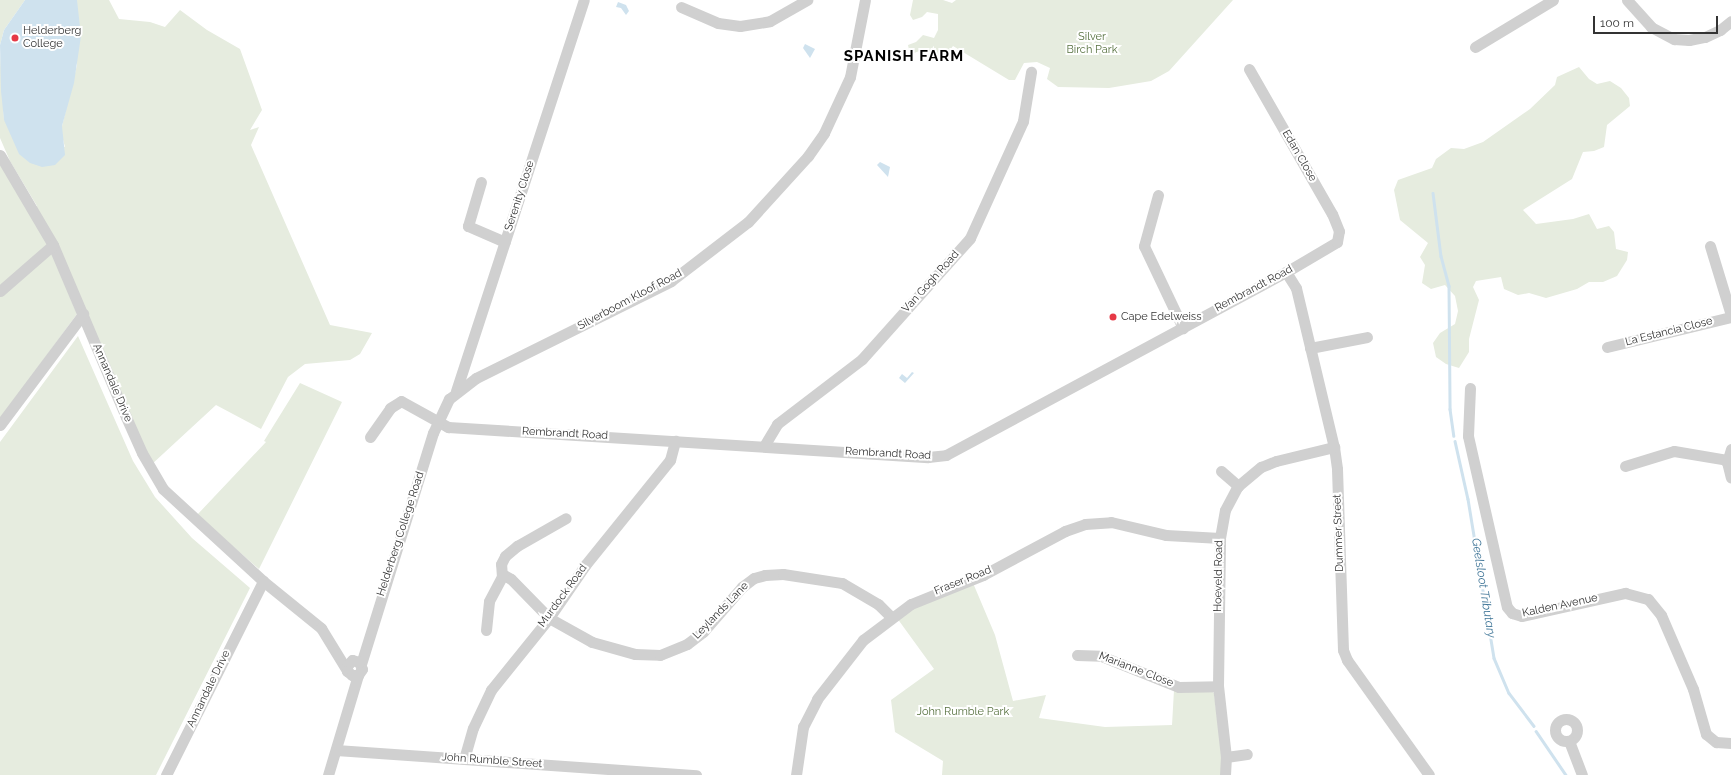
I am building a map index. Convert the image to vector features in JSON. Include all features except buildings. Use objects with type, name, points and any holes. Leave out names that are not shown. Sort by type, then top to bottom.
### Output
[{"type":"street","name":"Serenity Close","points":[[456,392],[584,0]]},
{"type":"street","points":[[680,8],[718,23],[740,26],[770,21],[788,13],[807,0]]},
{"type":"street","name":"Silverboom Kloof Road","points":[[438,421],[456,392],[476,378],[671,281],[748,222],[808,156],[824,133],[850,76],[865,0]]},
{"type":"street","points":[[1475,47],[1553,0]]},
{"type":"street","points":[[1627,0],[1644,22],[1658,32],[1674,39],[1689,40],[1705,37],[1720,30],[1731,21]]},
{"type":"street","name":"Edan Close","points":[[1249,69],[1332,214],[1340,234],[1335,244]]},
{"type":"street","name":"Van Gogh Road","points":[[764,446],[777,424],[862,359],[970,238],[1023,121],[1031,72]]},
{"type":"street","name":"Annandale Drive","points":[[0,155],[53,245],[135,439],[163,489],[263,581],[321,628],[337,651],[353,667]]},
{"type":"street","points":[[482,182],[468,226],[505,242]]},
{"type":"street","points":[[1158,195],[1144,246],[1183,328]]},
{"type":"street","name":"Rembrandt Road","points":[[370,437],[390,408],[399,401],[448,427],[928,457],[946,454],[1183,328],[1335,244]]},
{"type":"street","points":[[0,291],[53,245]]},
{"type":"street","points":[[1710,246],[1731,316]]},
{"type":"street","name":"Dummer Street","points":[[1286,272],[1296,288],[1334,448],[1337,469],[1343,650],[1347,660],[1428,775]]},
{"type":"street","points":[[0,425],[83,314]]},
{"type":"street","name":"La Estancia Close","points":[[1607,347],[1731,316]]},
{"type":"street","points":[[1310,348],[1367,337]]},
{"type":"street","name":"Kalden Avenue","points":[[1470,388],[1473,400],[1468,436],[1507,608],[1512,613],[1522,616],[1625,593],[1648,598],[1661,615],[1693,689],[1706,734],[1716,742],[1731,743]]},
{"type":"street","name":"Helderberg College Road","points":[[328,775],[350,702],[353,667],[365,647],[438,421]]},
{"type":"street","name":"Murdock Road","points":[[464,759],[473,728],[491,690],[549,618],[586,564],[670,460],[675,441]]},
{"type":"street","name":"Hoeveld Road","points":[[1225,775],[1226,757],[1218,686],[1220,538],[1225,510],[1238,486],[1255,471],[1269,464],[1334,448]]},
{"type":"street","points":[[1731,449],[1728,460],[1731,478]]},
{"type":"street","points":[[1625,466],[1674,451],[1728,460]]},
{"type":"street","points":[[1221,471],[1238,486]]},
{"type":"street","points":[[486,630],[489,601],[502,574],[501,564],[510,551],[566,518]]},
{"type":"street","name":"Fraser Road","points":[[796,775],[800,737],[811,708],[845,660],[863,640],[891,617],[932,593],[983,575],[1065,531],[1085,524],[1111,522],[1166,535],[1220,538]]},
{"type":"street","name":"Leylands Lane","points":[[502,574],[549,618],[607,647],[635,654],[660,654],[679,648],[698,636],[748,582],[759,576],[779,574],[842,583],[867,596],[891,617]]},
{"type":"street","name":"Annandale Drive","points":[[166,775],[263,581]]},
{"type":"street","points":[[497,585],[518,588]]},
{"type":"street","name":"Marianne Close","points":[[1077,655],[1101,656],[1179,687],[1218,686]]},
{"type":"street","points":[[1569,741],[1582,775]]},
{"type":"street","name":"John Rumble Street","points":[[336,750],[649,773],[696,775]]},
{"type":"street","points":[[1226,757],[1247,754]]},
{"type":"green space","points":[[0,0],[25,0],[4,30],[0,45]]},
{"type":"green space","points":[[77,0],[109,0],[119,19],[150,22],[165,27],[180,10],[207,30],[240,49],[262,110],[250,130],[259,127],[251,145],[330,325],[372,333],[360,354],[350,360],[305,364],[288,377],[261,429],[216,405],[151,465],[34,208],[37,206],[10,161],[0,138],[0,51],[4,120],[65,147],[62,136],[62,126],[77,65]]},
{"type":"green space","name":"Silver Birch Park","points":[[913,0],[943,0],[952,3],[956,0],[1233,0],[1169,71],[1151,81],[1109,88],[1058,87],[1047,79],[1050,68],[1037,62],[1024,63],[1015,80],[1009,80],[953,46],[944,58],[925,49],[914,53],[909,50],[908,45],[916,42],[923,35],[934,38],[938,30],[938,14],[927,12],[922,17],[913,20],[910,15]]},
{"type":"green space","points":[[1579,67],[1589,79],[1597,84],[1610,81],[1621,88],[1629,98],[1630,106],[1607,125],[1604,147],[1594,151],[1583,152],[1572,179],[1523,210],[1536,224],[1573,219],[1589,214],[1597,229],[1609,226],[1614,232],[1616,249],[1628,252],[1627,260],[1617,276],[1603,282],[1589,282],[1577,289],[1546,298],[1529,293],[1518,295],[1504,289],[1501,277],[1476,281],[1473,287],[1479,300],[1469,339],[1469,352],[1459,368],[1446,364],[1436,357],[1433,343],[1440,333],[1455,324],[1458,311],[1455,296],[1445,285],[1431,289],[1422,283],[1425,265],[1420,257],[1428,243],[1400,220],[1394,190],[1398,180],[1432,168],[1436,159],[1451,148],[1464,149],[1483,142],[1530,109],[1555,85],[1557,77]]},
{"type":"green space","points":[[0,160],[48,244],[0,288]]},
{"type":"green space","points":[[50,249],[77,314],[0,419],[0,295]]},
{"type":"green space","points":[[78,336],[133,461],[155,497],[192,538],[250,588],[156,775],[0,775],[0,442]]},
{"type":"green space","points":[[300,383],[342,402],[259,569],[197,515],[266,442],[264,441]]},
{"type":"green space","name":"John Rumble Park","points":[[973,583],[995,635],[1013,701],[1046,695],[1039,718],[1105,727],[1172,725],[1174,690],[1211,691],[1214,693],[1222,757],[1222,775],[942,775],[943,761],[895,732],[891,700],[934,669],[897,618],[912,608]]},
{"type":"water","points":[[25,0],[77,0],[81,36],[74,83],[62,126],[65,155],[55,165],[42,167],[30,163],[19,154],[4,120],[1,91],[0,45],[4,30]]},
{"type":"water","points":[[618,2],[626,5],[629,11],[626,15],[621,8],[616,7]]},
{"type":"water","points":[[805,44],[815,49],[810,58],[803,48]]},
{"type":"water","points":[[880,162],[890,167],[888,177],[877,165]]},
{"type":"water","points":[[912,372],[914,373],[905,383],[899,378],[902,374],[907,378]]},
{"type":"waterway","name":"Geelsloot Tributary","points":[[1433,193],[1441,256],[1449,286],[1450,409],[1454,436]]},
{"type":"waterway","name":"Geelsloot Tributary","points":[[1455,441],[1468,499],[1494,658],[1509,693],[1534,726]]},
{"type":"waterway","name":"Geelsloot Tributary","points":[[1536,731],[1566,775]]},
{"type":"place","name":"Helderberg College","points":[[15,38]]},
{"type":"place","name":"Cape Edelweiss","points":[[1113,317]]},
{"type":"district","name":"SPANISH FARM","points":[[904,57]]}]
